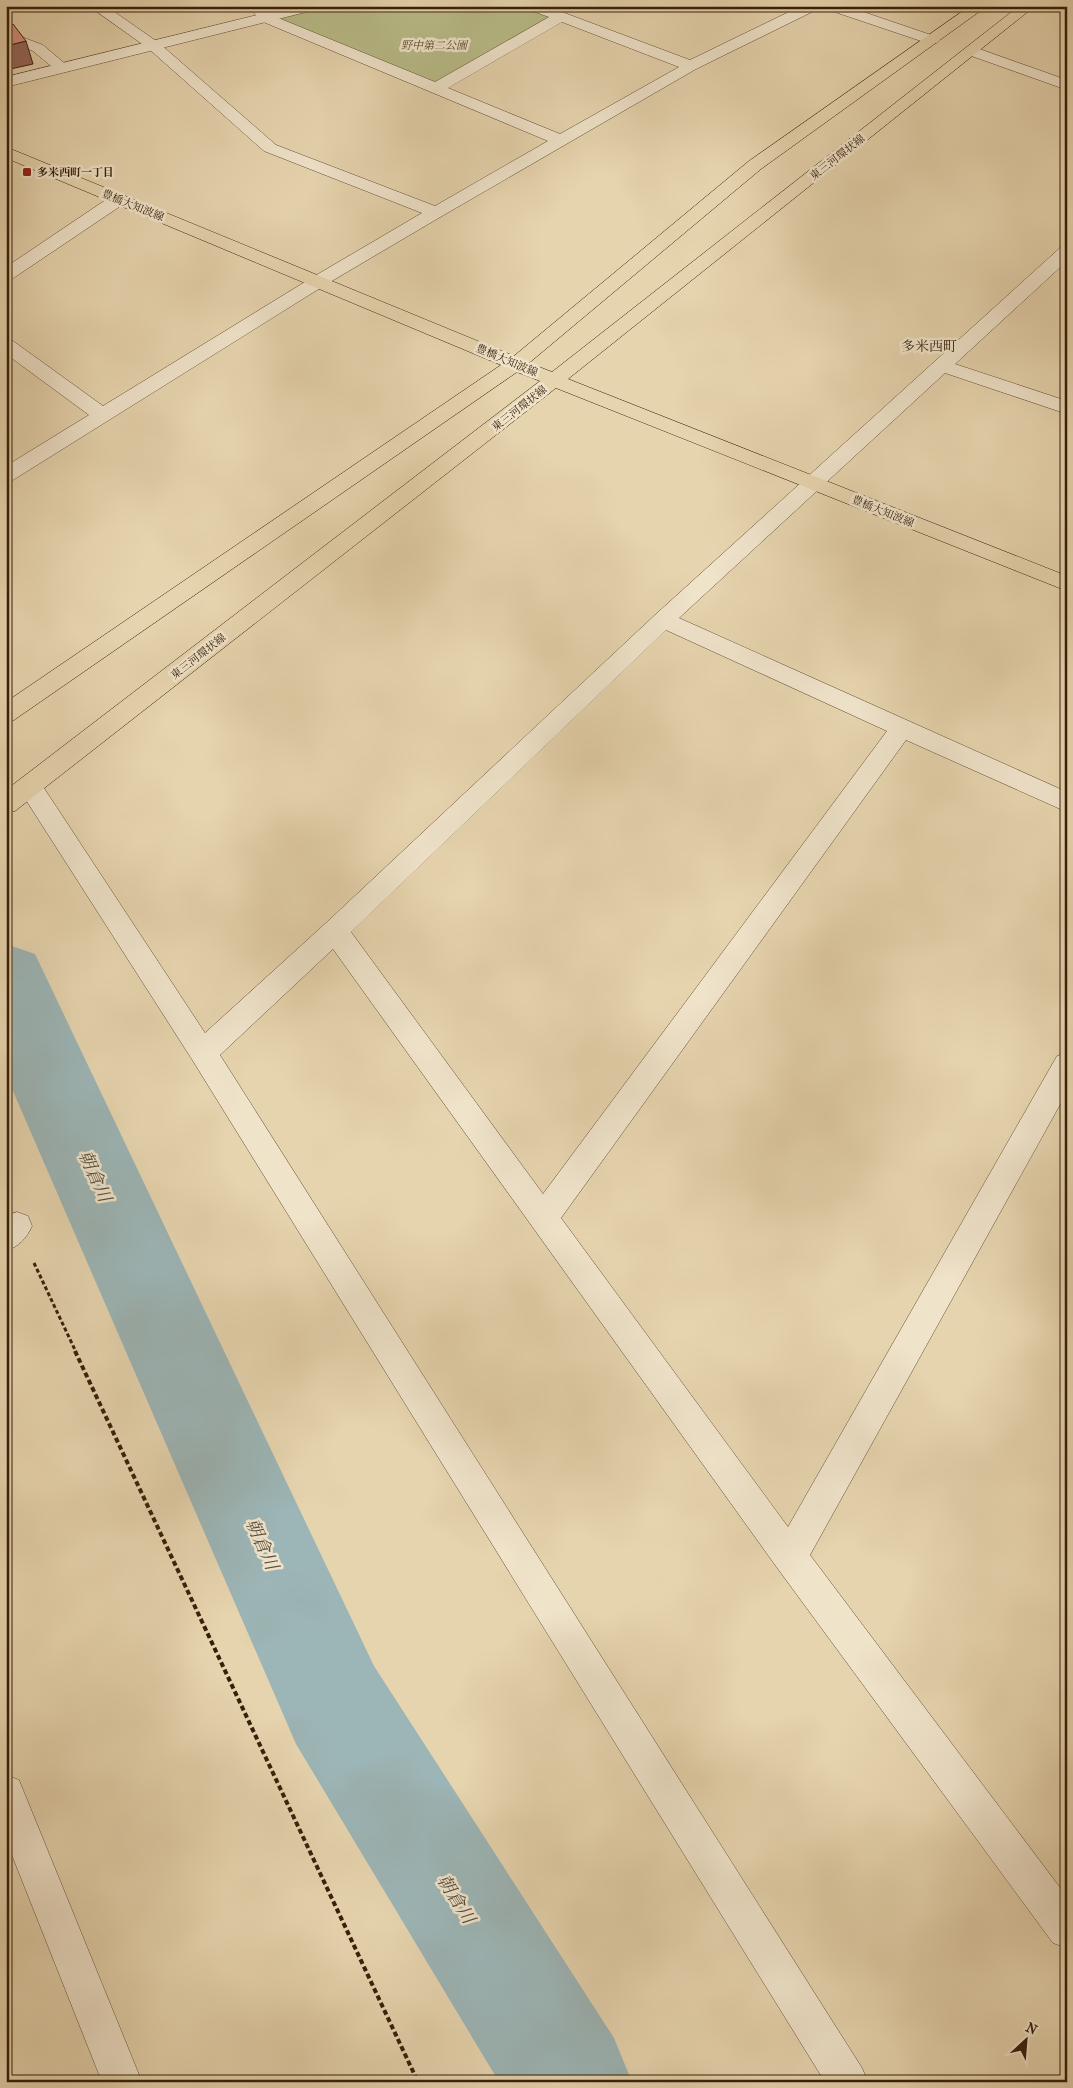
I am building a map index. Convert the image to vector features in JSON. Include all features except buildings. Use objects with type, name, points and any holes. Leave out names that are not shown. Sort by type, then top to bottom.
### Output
[{"type":"main road","points":[[6,714],[517,363],[755,164],[980,6]]},
{"type":"main road","name":"東三河環状線","points":[[19,794],[554,380],[1028,6]]},
{"type":"main road","name":"豊橋大知波線","points":[[6,152],[554,380],[1067,584]]},
{"type":"street","points":[[96,6],[154,46],[270,148],[436,212]]},
{"type":"street","points":[[255,6],[266,18],[560,140]]},
{"type":"street","points":[[6,82],[312,6]]},
{"type":"street","points":[[532,6],[690,66]]},
{"type":"street","points":[[6,475],[318,281],[436,212],[690,66],[813,6]]},
{"type":"street","points":[[831,6],[932,40]]},
{"type":"street","points":[[436,88],[560,17]]},
{"type":"street","points":[[6,35],[38,48],[62,68]]},
{"type":"street","points":[[971,51],[1067,85]]},
{"type":"street","points":[[6,275],[119,199]]},
{"type":"street","points":[[203,1053],[335,931],[663,620],[1067,251]]},
{"type":"street","points":[[6,345],[103,415]]},
{"type":"street","points":[[942,366],[1067,408]]},
{"type":"street","points":[[663,620],[1067,802]]},
{"type":"street","points":[[543,1218],[902,728]]},
{"type":"street","points":[[19,794],[203,1053],[848,2082]]},
{"type":"street","points":[[335,931],[790,1557],[1067,1929]]},
{"type":"street","points":[[790,1557],[1067,1065]]},
{"type":"street","points":[[6,1793],[122,2082]]},
{"type":"path","points":[[12,1232],[418,2082]]},
{"type":"green space","name":"野中第二公園","points":[[313,6],[532,6],[560,17],[436,88],[266,18]]},
{"type":"waterway","name":"朝倉川","points":[[6,979],[335,1705],[570,2082]]},
{"type":"place","name":"多米西町一丁目","points":[[27,172]]},
{"type":"district","name":"多米西町","points":[[929,346]]}]
